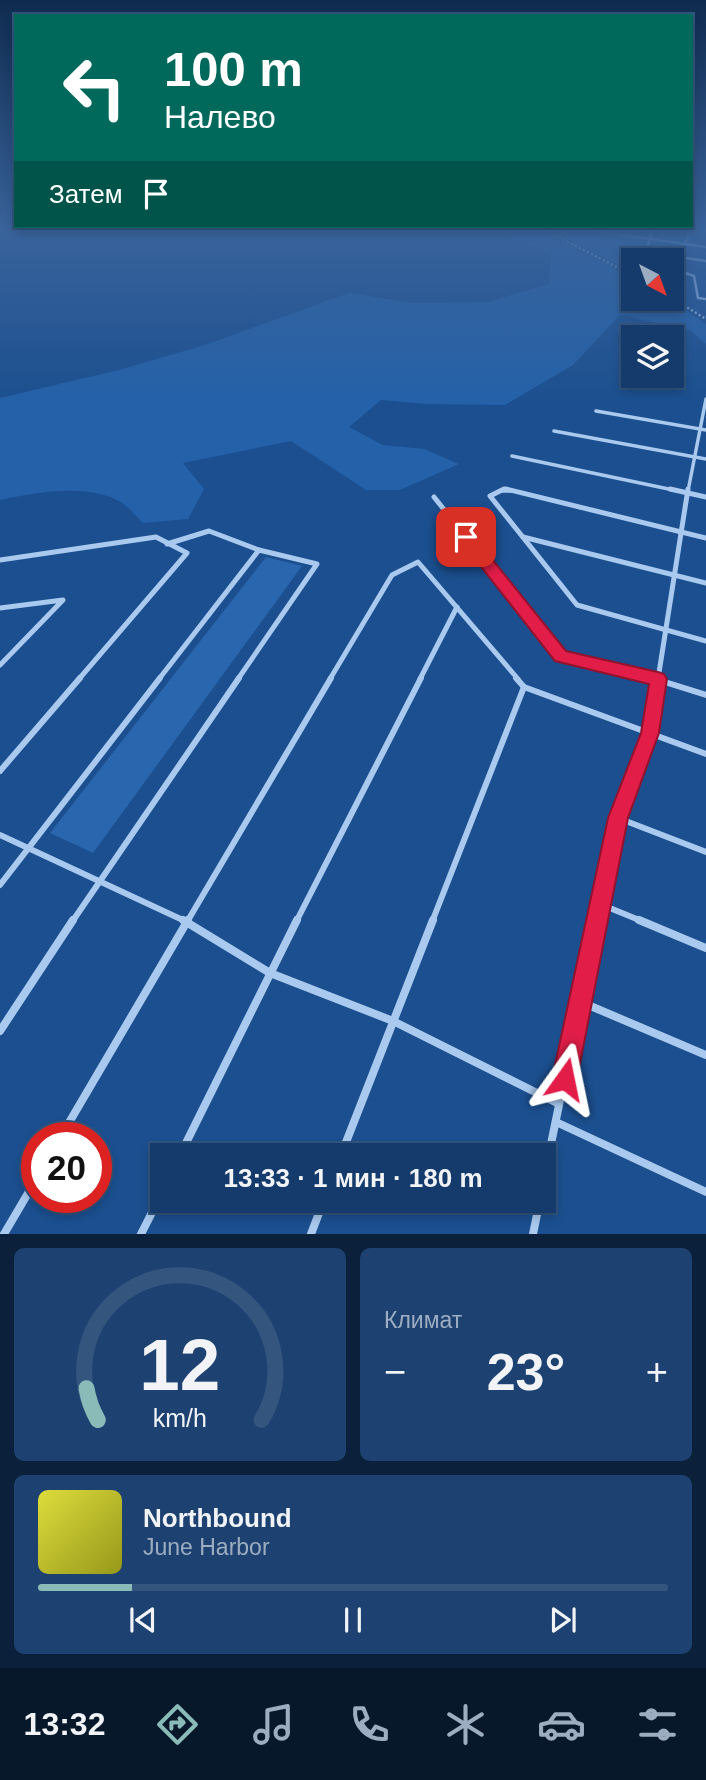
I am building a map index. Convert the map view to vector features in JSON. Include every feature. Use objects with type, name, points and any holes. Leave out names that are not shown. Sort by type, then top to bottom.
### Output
[{"type":"lane","points":[[696,289],[698,298],[706,299]]},
{"type":"lane","points":[[552,1143],[618,818],[650,733],[680,531],[694,456],[703,430],[706,403]]},
{"type":"lane","points":[[596,411],[703,430]]},
{"type":"lane","points":[[554,431],[706,459]]},
{"type":"lane","points":[[512,456],[706,497]]},
{"type":"lane","points":[[706,538],[505,489],[490,496],[577,605],[706,641]]},
{"type":"lane","points":[[434,497],[561,656],[658,679],[706,695]]},
{"type":"lane","points":[[0,1031],[98,882],[317,564],[259,550],[209,531],[167,544]]},
{"type":"lane","points":[[0,559],[156,537],[187,553],[0,771]]},
{"type":"lane","points":[[523,537],[706,583]]},
{"type":"lane","points":[[0,885],[259,550]]},
{"type":"lane","points":[[69,1122],[392,575],[418,562],[524,687],[706,754]]},
{"type":"lane","points":[[0,608],[63,600],[0,665]]},
{"type":"lane","points":[[186,1143],[457,607]]},
{"type":"lane","points":[[346,1143],[524,687]]},
{"type":"lane","points":[[618,818],[706,852]]},
{"type":"lane","points":[[0,835],[187,922],[270,973],[393,1021],[559,1104]]},
{"type":"lane","points":[[600,904],[706,948]]},
{"type":"lane","points":[[581,1002],[706,1055]]},
{"type":"lane","points":[[556,1122],[706,1192]]},
{"type":"lane","points":[[4,1234],[21,1205]]},
{"type":"lane","points":[[141,1234],[152,1213]]},
{"type":"lane","points":[[311,1234],[319,1213]]},
{"type":"lane","points":[[533,1234],[537,1213]]},
{"type":"shaded area","points":[[533,289],[621,289],[621,312],[684,312],[684,309],[706,324],[706,344],[690,330],[684,329],[684,325],[667,325],[620,315],[573,365],[505,405],[427,404],[381,400],[349,427],[383,445],[424,449],[459,464],[400,490],[366,490],[291,441],[183,463],[204,489],[188,519],[143,523],[119,501],[91,492],[60,491],[0,500],[0,398],[119,370],[205,345],[349,293],[412,303],[488,302]]},
{"type":"building","points":[[266,557],[302,566],[93,853],[50,833]]},
{"type":"route","points":[[466,537],[561,656],[658,679],[650,733],[618,818],[565,1079]]}]
